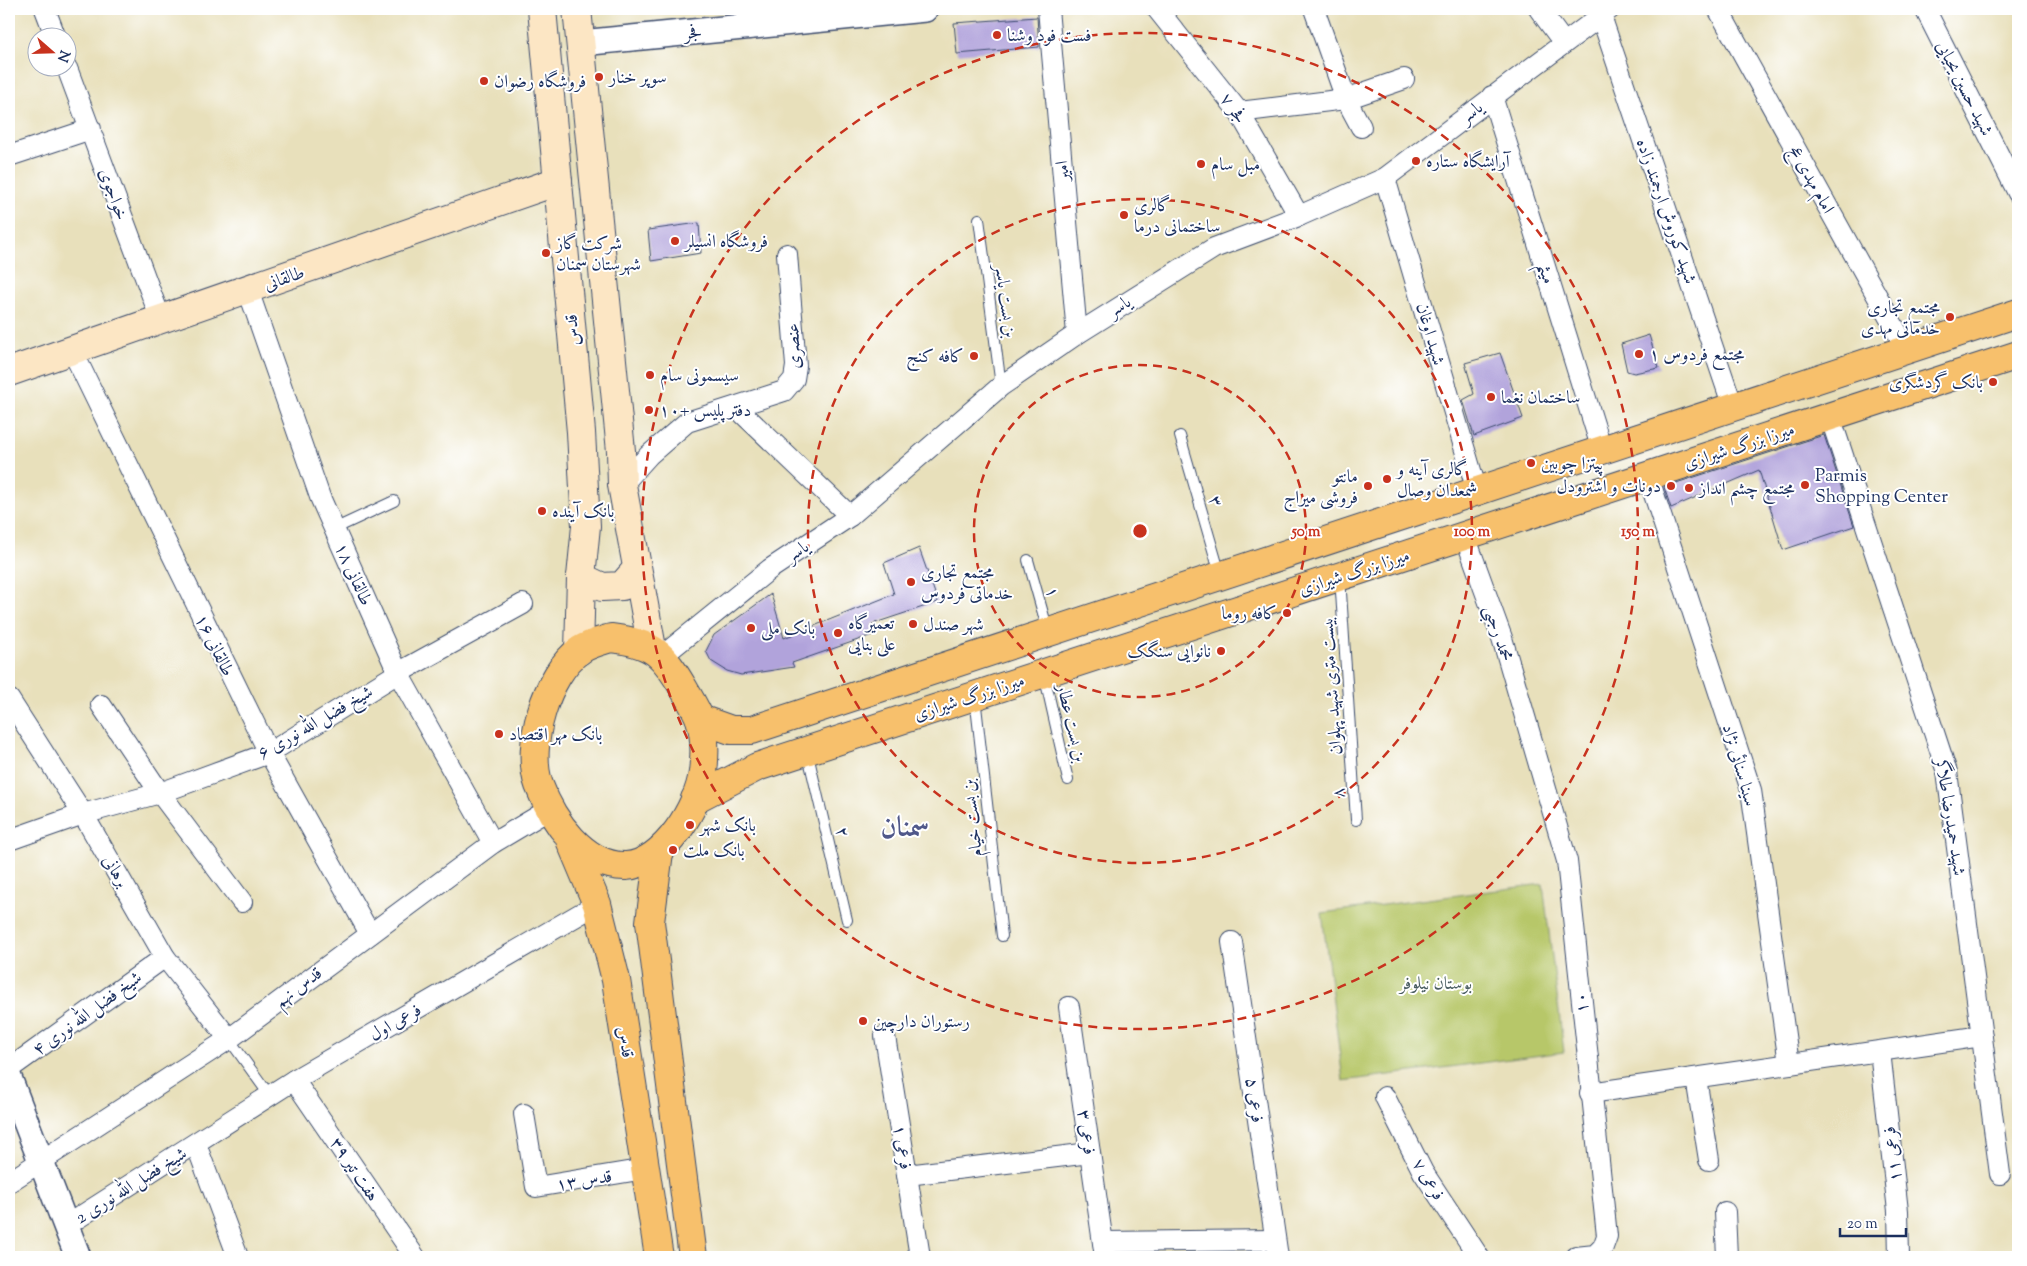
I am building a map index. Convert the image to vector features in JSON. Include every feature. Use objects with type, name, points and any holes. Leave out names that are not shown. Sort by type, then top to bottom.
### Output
[{"type":"main road","name":"قدس","points":[[542,9],[581,432],[586,526],[581,577],[579,651]]},
{"type":"main road","name":"قدس","points":[[577,9],[621,451],[622,485],[636,570],[657,652]]},
{"type":"main road","name":"طالقانی","points":[[9,372],[558,181]]},
{"type":"main road","name":"میرزا بزرگ شیرازی","points":[[700,719],[731,730],[752,730],[2018,313]]},
{"type":"main road","name":"میرزا بزرگ شیرازی","points":[[695,799],[757,766],[2018,355]]},
{"type":"main road","points":[[581,577],[602,588],[622,586],[636,570]]},
{"type":"main road","points":[[611,638],[634,641],[657,652],[680,681],[700,719],[704,746],[703,773],[695,799],[681,825],[659,852],[644,860],[626,866],[592,857],[567,834],[550,809],[539,784],[535,758],[537,731],[544,704],[557,678],[579,651],[611,638]]},
{"type":"main road","points":[[936,669],[945,705]]},
{"type":"main road","name":"قدس","points":[[567,834],[597,904],[616,980],[657,1245]]},
{"type":"main road","points":[[659,852],[650,922],[693,1257]]},
{"type":"main road","points":[[646,1257],[657,1245]]},
{"type":"street","points":[[45,9],[52,28]]},
{"type":"street","name":"فجر","points":[[580,43],[925,9]]},
{"type":"street","name":"امیر","points":[[1048,9],[1076,334]]},
{"type":"street","name":"فجر ۷","points":[[1157,9],[1240,112],[1299,216]]},
{"type":"street","points":[[1314,9],[1346,99],[1361,127]]},
{"type":"street","points":[[1539,9],[1564,43]]},
{"type":"street","name":"امام مهدی عج","points":[[1718,9],[1907,350]]},
{"type":"street","name":"شهید حسین یحیایی","points":[[1924,9],[2018,194]]},
{"type":"street","name":"یاسر","points":[[657,652],[770,569],[850,516],[1000,386],[1076,334],[1214,248],[1299,216],[1385,178],[1605,12]]},
{"type":"street","name":"شهید کوروش ارجمند زاده","points":[[1605,12],[1732,407]]},
{"type":"street","name":"خواجوی","points":[[72,78],[161,320]]},
{"type":"street","points":[[1240,112],[1346,99],[1404,79]]},
{"type":"street","name":"میثم","points":[[1492,96],[1602,450]]},
{"type":"street","points":[[9,156],[91,128]]},
{"type":"street","name":"شهید اوغان","points":[[1385,178],[1477,491]]},
{"type":"street","name":"عنصری","points":[[622,485],[649,454],[687,422],[784,391],[794,379],[796,366],[787,254]]},
{"type":"street","name":"طالقانی ۱۸","points":[[248,290],[320,497],[334,529],[398,673],[493,843]]},
{"type":"street","name":"طالقانی ۱۶","points":[[72,350],[268,753],[370,934]]},
{"type":"street","points":[[736,407],[850,516]]},
{"type":"street","name":"شهید حمیدرضا طلاگر","points":[[1830,416],[1947,772],[2000,1174]]},
{"type":"street","name":"سینا سنائی نژاد","points":[[1648,476],[1751,790],[1789,1064]]},
{"type":"street","name":"محمد رجبی","points":[[1465,536],[1502,638],[1529,731]]},
{"type":"street","name":"شیخ فضل الله نوری ۶","points":[[9,840],[83,814],[160,793],[268,753],[398,673],[523,604]]},
{"type":"street","name":"برهانی","points":[[9,699],[83,814],[165,957],[228,1039]]},
{"type":"street","points":[[101,705],[160,793],[242,902]]},
{"type":"street","name":"۱۰","points":[[1529,731],[1566,861],[1606,1236],[1603,1247],[1595,1255],[1576,1257]]},
{"type":"street","name":"قدس نهم","points":[[9,1182],[43,1162],[228,1039],[493,843],[550,809]]},
{"type":"street","name":"فرعی اول","points":[[196,1144],[294,1080],[597,904]]},
{"type":"street","name":"فرعی ۵","points":[[1232,942],[1277,1248]]},
{"type":"street","name":"شیخ فضل الله نوری ۴","points":[[9,1069],[165,957]]},
{"type":"street","name":"فرعی ۳","points":[[1069,1007],[1104,1250]]},
{"type":"street","name":"فرعی ۱","points":[[885,1036],[920,1257]]},
{"type":"street","points":[[1590,1093],[1982,1036]]},
{"type":"street","name":"فرعی ۱۱","points":[[1880,1051],[1898,1211],[1899,1257]]},
{"type":"street","points":[[9,1078],[43,1162],[78,1257]]},
{"type":"street","points":[[1696,1078],[1709,1160]]},
{"type":"street","name":"هفت تیر ۳۹","points":[[294,1080],[415,1257]]},
{"type":"street","name":"فرعی ۷","points":[[1385,1097],[1423,1172],[1479,1257]]},
{"type":"street","name":"قدس ۱۳","points":[[524,1114],[536,1187],[645,1170]]},
{"type":"street","points":[[196,1144],[238,1257]]},
{"type":"street","name":"شیخ فضل الله نوری 2","points":[[67,1225],[196,1144]]},
{"type":"street","points":[[907,1175],[1090,1153]]},
{"type":"street","points":[[1725,1212],[1727,1257]]},
{"type":"street","points":[[1104,1250],[1277,1248]]},
{"type":"lane","name":"بن بست یاسر","points":[[979,219],[1000,386]]},
{"type":"lane","name":"۳","points":[[1180,436],[1221,575]]},
{"type":"lane","points":[[334,529],[394,501]]},
{"type":"lane","name":"۱","points":[[1028,560],[1048,632]]},
{"type":"lane","name":"بیست متری شهید پهلوان","points":[[1340,576],[1353,764]]},
{"type":"lane","name":"بن بست عطار","points":[[1044,673],[1068,780]]},
{"type":"lane","name":"بن بست خیام","points":[[975,696],[1002,936]]},
{"type":"lane","name":"۲","points":[[807,750],[847,920]]},
{"type":"lane","name":"۸","points":[[1353,764],[1356,820]]},
{"type":"lane","points":[[228,1039],[270,1096]]},
{"type":"green space","name":"بوستان نیلوفر","points":[[1543,884],[1564,1052],[1343,1081],[1322,913]]},
{"type":"building","name":"فست فود وشنا","points":[[1037,17],[1039,47],[957,54],[954,23]]},
{"type":"building","name":"فروشگاه انسیلر","points":[[699,223],[701,253],[651,261],[648,230]]},
{"type":"building","name":"مجتمع فردوس ۱","points":[[1649,335],[1659,368],[1634,373],[1627,371],[1621,344]]},
{"type":"building","name":"ساختمان نغما","points":[[1500,353],[1523,418],[1474,436],[1463,400],[1474,394],[1465,363]]},
{"type":"building","name":"Parmis Shopping Center","points":[[1824,435],[1854,526],[1783,550],[1759,470],[1671,508],[1664,487]]},
{"type":"building","points":[[919,548],[938,602],[872,624],[875,634],[792,663],[794,667],[741,675],[727,671],[711,661],[706,651],[714,635],[771,594],[784,638],[894,594],[884,563]]},
{"type":"place","name":"فست فود وشنا","points":[[997,35]]},
{"type":"place","name":"سوپر خنار","points":[[599,77]]},
{"type":"place","name":"فروشگاه رضوان","points":[[484,81]]},
{"type":"place","name":"آرایشگاه ستاره","points":[[1416,161]]},
{"type":"place","name":"مبل سام","points":[[1201,164]]},
{"type":"place","name":"گالری ساختمانی درما","points":[[1124,215]]},
{"type":"place","name":"فروشگاه انسیلر","points":[[675,241]]},
{"type":"place","name":"شرکت گاز شهرستان سمنان","points":[[546,253]]},
{"type":"place","name":"مجتمع تجاری خدماتی مهدی","points":[[1950,317]]},
{"type":"place","name":"مجتمع فردوس ۱","points":[[1639,354]]},
{"type":"place","name":"کافه کنج","points":[[974,356]]},
{"type":"place","name":"سیسمونی سام","points":[[650,375]]},
{"type":"place","name":"بانک گردشگری","points":[[1993,382]]},
{"type":"place","name":"ساختمان نغما","points":[[1491,397]]},
{"type":"place","name":"دفتر پلیس +۱۰","points":[[649,410]]},
{"type":"place","name":"پیتزا چوبین","points":[[1531,463]]},
{"type":"place","name":"گالری آینه و شمعدان وصال","points":[[1387,479]]},
{"type":"place","name":"Parmis Shopping Center","points":[[1805,485]]},
{"type":"place","name":"مانتو فروشی میراج","points":[[1368,486]]},
{"type":"place","name":"دونات و اشترودل","points":[[1671,486]]},
{"type":"place","name":"مجتمع چشم انداز","points":[[1689,488]]},
{"type":"place","name":"بانک آینده","points":[[542,511]]},
{"type":"place","name":"مجتمع تجاری خدماتی فردوس","points":[[911,582]]},
{"type":"place","name":"کافه روما","points":[[1287,613]]},
{"type":"place","name":"شهر صندل","points":[[913,624]]},
{"type":"place","name":"بانک ملی","points":[[751,628]]},
{"type":"place","name":"تعمیرگاه علی بنایی","points":[[838,633]]},
{"type":"place","name":"نانوایی سنگک","points":[[1221,651]]},
{"type":"place","name":"بانک مهر اقتصاد","points":[[499,734]]},
{"type":"place","name":"بانک شهر","points":[[690,825]]},
{"type":"place","name":"بانک ملت","points":[[673,850]]},
{"type":"place","name":"رستوران دارچین","points":[[863,1021]]},
{"type":"district","name":"سمنان","points":[[905,826]]}]
